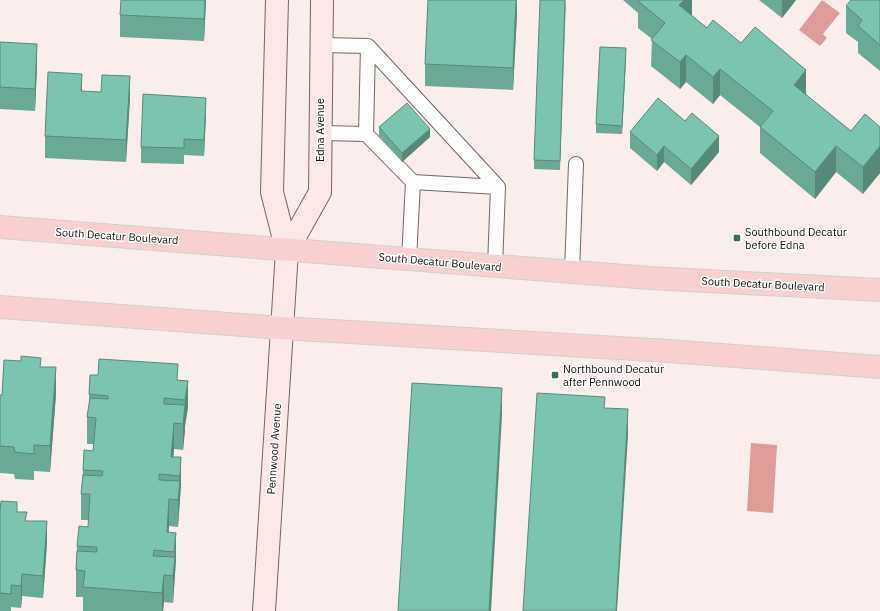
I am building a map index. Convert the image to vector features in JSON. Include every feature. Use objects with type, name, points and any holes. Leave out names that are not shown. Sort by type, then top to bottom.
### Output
[{"type":"main road","name":"South Decatur Boulevard","points":[[0,227],[495,267],[650,278],[880,290]]},
{"type":"main road","points":[[0,307],[282,328],[669,351],[880,367]]},
{"type":"street","name":"Edna Avenue","points":[[277,0],[272,192],[287,251],[285,286]]},
{"type":"street","name":"Edna Avenue","points":[[287,251],[320,192],[322,0]]},
{"type":"street","name":"Pennwood Avenue","points":[[264,611],[285,286]]},
{"type":"lane","points":[[322,45],[368,46],[498,187],[495,267]]},
{"type":"lane","points":[[366,134],[368,46]]},
{"type":"lane","points":[[321,133],[366,134],[413,182],[498,187]]},
{"type":"lane","points":[[572,272],[576,164]]},
{"type":"lane","points":[[409,260],[413,182]]},
{"type":"shaded area","points":[[822,0],[840,13],[823,34],[827,38],[820,46],[799,30]]},
{"type":"shaded area","points":[[751,443],[777,445],[773,513],[747,511]]},
{"type":"building","points":[[121,0],[205,0],[204,19],[120,15]]},
{"type":"building","points":[[428,0],[516,0],[513,68],[425,64]]},
{"type":"building","points":[[540,0],[565,0],[560,161],[534,160]]},
{"type":"building","points":[[684,0],[679,5],[707,28],[713,20],[741,43],[755,27],[806,70],[794,85],[851,131],[865,114],[880,127],[880,146],[863,167],[836,146],[815,172],[760,127],[773,111],[720,69],[713,77],[686,55],[680,62],[651,40],[665,23],[638,1]]},
{"type":"building","points":[[851,0],[880,0],[880,45],[858,26],[862,20],[846,6]]},
{"type":"building","points":[[0,42],[37,44],[35,89],[0,87]]},
{"type":"building","points":[[600,47],[626,48],[622,126],[596,124]]},
{"type":"building","points":[[48,72],[82,74],[81,91],[101,92],[102,75],[130,76],[126,140],[45,136]]},
{"type":"building","points":[[143,94],[206,98],[204,140],[184,139],[184,148],[141,147]]},
{"type":"building","points":[[658,98],[685,121],[692,113],[719,136],[691,169],[664,146],[657,155],[630,132]]},
{"type":"building","points":[[407,103],[430,129],[402,153],[379,127]]},
{"type":"building","points":[[21,356],[41,358],[40,367],[56,367],[50,446],[34,445],[34,454],[15,452],[14,447],[0,446],[0,395],[2,395],[4,360],[21,361]]},
{"type":"building","points":[[99,359],[178,364],[177,380],[188,381],[185,400],[164,398],[164,404],[185,405],[183,424],[174,423],[171,457],[181,457],[180,476],[159,474],[159,480],[180,481],[178,500],[169,499],[167,532],[176,533],[174,552],[154,550],[153,556],[175,557],[173,576],[164,575],[162,593],[83,587],[85,571],[76,570],[77,551],[97,552],[97,547],[77,546],[79,526],[88,527],[90,494],[81,494],[83,475],[102,476],[103,471],[83,470],[84,450],[93,451],[96,418],[87,417],[90,398],[108,399],[108,396],[89,394],[90,375],[98,375]]},
{"type":"building","points":[[412,383],[502,388],[489,611],[398,611]]},
{"type":"building","points":[[537,393],[605,397],[604,408],[628,409],[616,611],[523,611]]},
{"type":"building","points":[[1,501],[17,502],[17,512],[27,512],[25,521],[47,521],[43,576],[22,574],[21,586],[11,585],[11,594],[0,593]]},
{"type":"place","name":"Southbound Decatur before Edna","points":[[737,238]]},
{"type":"place","name":"Northbound Decatur after Pennwood","points":[[555,375]]}]
